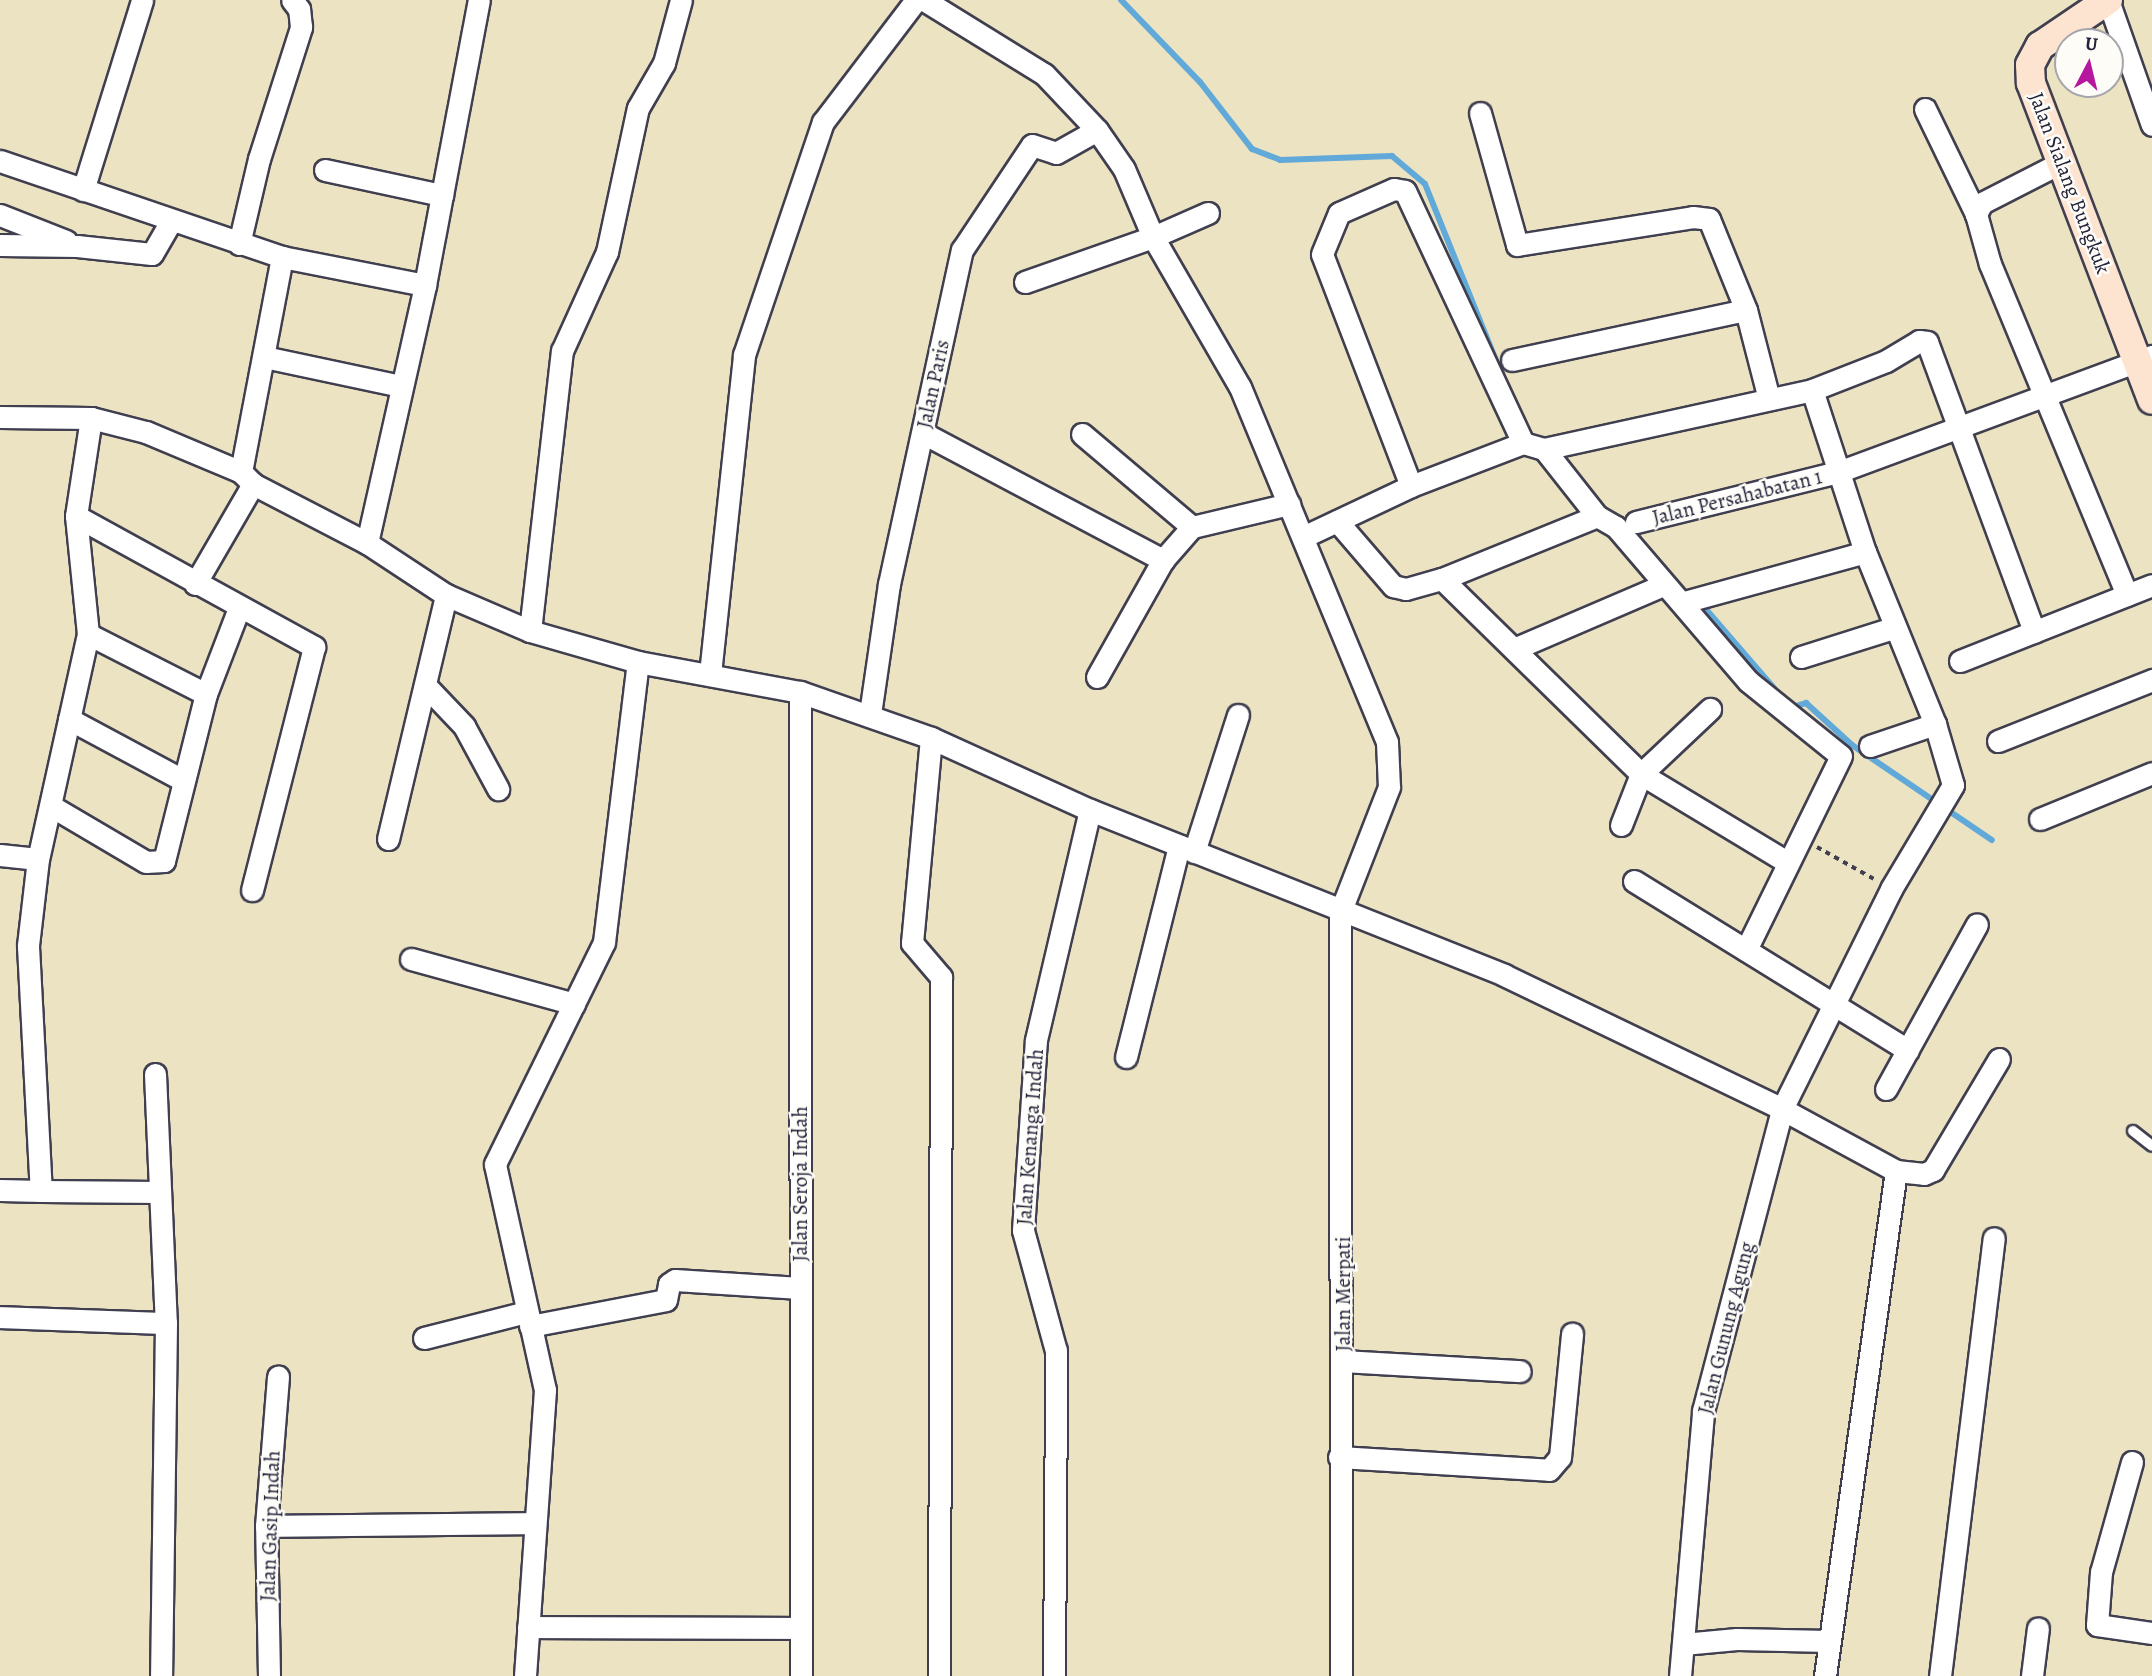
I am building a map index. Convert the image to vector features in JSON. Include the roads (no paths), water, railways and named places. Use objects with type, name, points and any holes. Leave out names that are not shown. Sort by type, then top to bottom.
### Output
[{"type":"street","points":[[83,190],[142,0]]},
{"type":"street","points":[[240,244],[259,159],[301,26],[299,9],[292,0]]},
{"type":"street","points":[[366,543],[425,285],[479,0]]},
{"type":"street","points":[[530,631],[562,351],[607,252],[638,108],[664,63],[681,0]]},
{"type":"street","points":[[710,674],[744,355],[823,122],[916,0]]},
{"type":"street","points":[[924,0],[1024,58],[1097,130],[1132,184],[1153,237],[1235,376],[1382,725],[1390,768],[1384,802],[1340,913]]},
{"type":"street","points":[[2109,1],[2152,125]]},
{"type":"street","name":"Jalan Sialang Bungkuk","points":[[2109,1],[2056,31],[2040,46],[2030,65],[2031,83],[2144,359],[2152,400]]},
{"type":"street","points":[[1925,109],[1976,214],[1990,264],[2047,396],[2127,595]]},
{"type":"street","points":[[1480,113],[1517,245],[1704,217],[1709,219],[1746,310],[1769,399]]},
{"type":"street","name":"Jalan Paris","points":[[870,714],[889,584],[962,250],[1032,145],[1056,153],[1097,130]]},
{"type":"street","points":[[0,161],[282,257],[425,285]]},
{"type":"street","points":[[1976,214],[1982,203],[2062,162]]},
{"type":"street","points":[[325,170],[442,195]]},
{"type":"street","points":[[1411,486],[1322,254],[1339,214],[1394,189],[1405,191],[1523,443]]},
{"type":"street","points":[[1026,282],[1153,237],[1208,213]]},
{"type":"street","points":[[0,215],[78,246]]},
{"type":"street","points":[[0,245],[78,246],[152,254],[172,220]]},
{"type":"street","points":[[195,584],[247,478],[264,357],[282,257]]},
{"type":"street","points":[[1512,360],[1746,310]]},
{"type":"street","points":[[1303,537],[1411,486],[1523,443],[1544,449],[1812,390],[1886,361],[1911,343],[1927,342],[2034,632]]},
{"type":"street","points":[[264,357],[401,386]]},
{"type":"street","name":"Jalan Persahabatan 1","points":[[1636,522],[1838,472],[1960,430],[2144,359]]},
{"type":"street","name":"Jalan Gunung Agung","points":[[1680,1676],[1703,1411],[1782,1109],[1891,889],[1951,793],[1952,776],[1935,724],[1865,552],[1812,390]]},
{"type":"street","points":[[0,417],[91,418],[146,432],[247,478],[366,543],[446,594],[530,631],[638,662],[800,692],[870,714],[931,738],[1090,810],[1340,913],[1504,975],[1782,1109],[1896,1171],[1924,1174],[1933,1170],[1999,1059]]},
{"type":"street","points":[[41,1191],[27,975],[38,859],[88,634],[76,516],[91,418]]},
{"type":"street","points":[[923,433],[1163,560]]},
{"type":"street","points":[[1082,434],[1192,527]]},
{"type":"street","points":[[1544,449],[1597,516],[1616,527],[1663,585],[1684,602],[1748,681],[1841,756],[1746,950]]},
{"type":"street","points":[[1097,677],[1163,560],[1192,527],[1289,504]]},
{"type":"street","points":[[76,516],[316,651],[252,890]]},
{"type":"street","points":[[1337,521],[1393,586],[1406,589],[1442,579],[1597,516]]},
{"type":"street","points":[[1684,602],[1865,552]]},
{"type":"street","points":[[1442,579],[1641,774],[1787,862]]},
{"type":"street","points":[[1514,649],[1663,585]]},
{"type":"street","points":[[1960,661],[2152,585]]},
{"type":"street","points":[[388,839],[446,594]]},
{"type":"street","points":[[51,806],[146,862],[159,862],[168,855],[183,780],[206,694],[239,608]]},
{"type":"street","points":[[1801,657],[1894,628]]},
{"type":"street","points":[[88,634],[206,694]]},
{"type":"street","points":[[525,1676],[533,1523],[545,1390],[495,1164],[574,1004],[606,932],[638,662]]},
{"type":"street","points":[[1998,741],[2152,680]]},
{"type":"street","points":[[425,685],[464,726],[498,789]]},
{"type":"street","name":"Jalan Seroja Indah","points":[[800,692],[801,1676]]},
{"type":"street","points":[[1620,825],[1641,774],[1710,709]]},
{"type":"street","points":[[1126,1057],[1186,849],[1238,715]]},
{"type":"street","points":[[69,719],[183,780]]},
{"type":"street","points":[[1870,746],[1935,724]]},
{"type":"street","points":[[931,738],[912,945],[940,976],[939,1676]]},
{"type":"street","points":[[2040,818],[2152,772]]},
{"type":"street","name":"Jalan Kenanga Indah","points":[[1054,1676],[1056,1351],[1023,1230],[1036,1040],[1090,810]]},
{"type":"street","points":[[0,855],[38,859]]},
{"type":"street","points":[[1634,881],[1908,1050]]},
{"type":"street","name":"Jalan Merpati","points":[[1340,913],[1344,1361],[1339,1457],[1341,1676]]},
{"type":"street","points":[[1886,1089],[1977,924]]},
{"type":"street","points":[[411,959],[574,1004]]},
{"type":"street","points":[[155,1074],[166,1323],[161,1676]]},
{"type":"street","points":[[1825,1676],[1896,1171]]},
{"type":"street","points":[[0,1189],[159,1192]]},
{"type":"street","points":[[1940,1676],[1994,1238]]},
{"type":"street","points":[[424,1338],[528,1319],[666,1300],[669,1284],[675,1280],[800,1288]]},
{"type":"street","points":[[0,1317],[166,1323]]},
{"type":"street","points":[[1339,1457],[1549,1470],[1560,1457],[1572,1334]]},
{"type":"street","points":[[1344,1361],[1520,1371]]},
{"type":"street","name":"Jalan Gasip Indah","points":[[269,1676],[266,1526],[278,1376]]},
{"type":"street","points":[[2132,1462],[2101,1572],[2097,1625],[2152,1633]]},
{"type":"street","points":[[266,1526],[533,1523]]},
{"type":"street","points":[[528,1628],[801,1628]]},
{"type":"street","points":[[2032,1676],[2038,1628]]},
{"type":"street","points":[[1683,1643],[1747,1639],[1829,1641]]},
{"type":"lane","points":[[2133,1131],[2152,1146]]},
{"type":"waterway","points":[[1121,0],[1200,82],[1252,149],[1280,160],[1392,156],[1425,184],[1499,368]]},
{"type":"waterway","points":[[1704,607],[1780,695]]},
{"type":"waterway","points":[[1793,707],[1806,703],[1852,745],[1992,840]]}]
